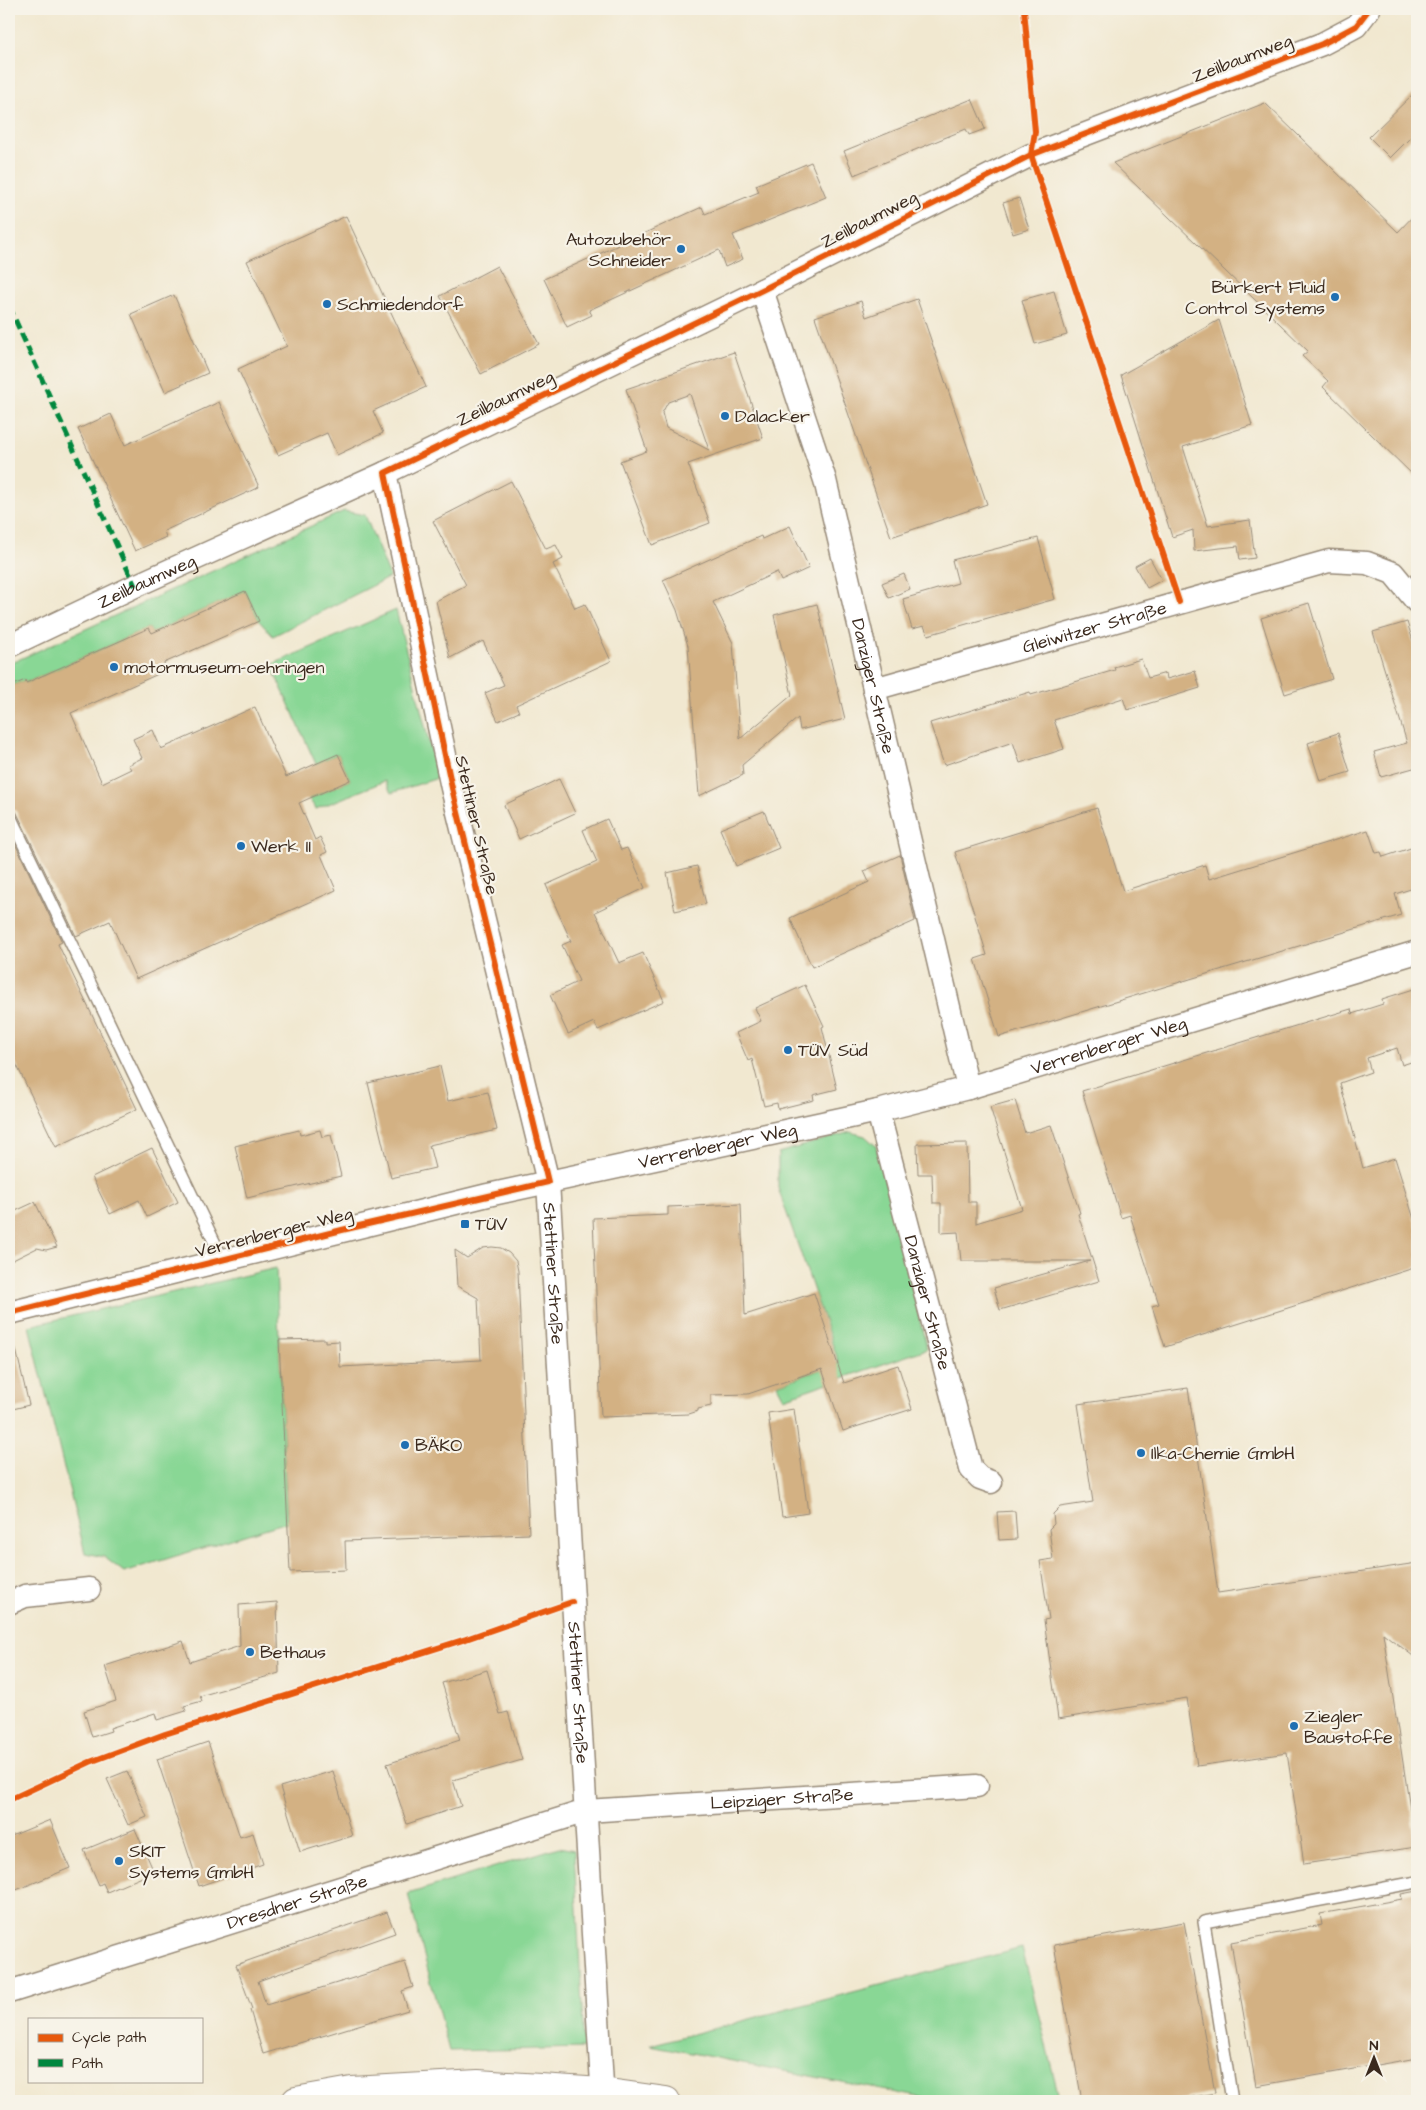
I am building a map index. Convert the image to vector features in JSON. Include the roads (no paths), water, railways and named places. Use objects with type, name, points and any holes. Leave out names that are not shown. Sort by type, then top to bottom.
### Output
[{"type":"main road","points":[[296,2101],[352,2091],[478,2084],[666,2101]]},
{"type":"street","name":"Zeilbaumweg","points":[[9,646],[135,586],[386,473],[762,290],[1031,155],[1322,44],[1356,26],[1369,9]]},
{"type":"street","name":"Danziger Straße","points":[[762,290],[825,480],[968,1088]]},
{"type":"street","name":"Stettiner Straße","points":[[386,473],[452,788],[548,1182],[571,1592],[603,2096]]},
{"type":"street","name":"Gleiwitzer Straße","points":[[874,689],[1329,561],[1367,563],[1393,573],[1417,602]]},
{"type":"street","name":"Verrenberger Weg","points":[[9,1313],[548,1182],[878,1111],[968,1088],[1417,952]]},
{"type":"street","name":"Danziger Straße","points":[[878,1111],[971,1469],[980,1478],[991,1482]]},
{"type":"street","points":[[9,1603],[25,1596],[89,1589]]},
{"type":"street","name":"Leipziger Straße","points":[[586,1812],[977,1786]]},
{"type":"street","name":"Dresdner Straße","points":[[9,1992],[586,1812]]},
{"type":"lane","points":[[9,814],[223,1260]]},
{"type":"lane","points":[[1232,2101],[1204,1922],[1417,1882]]},
{"type":"place","name":"Autozubehör Schneider","points":[[681,249]]},
{"type":"place","name":"Bürkert Fluid Control Systems","points":[[1335,297]]},
{"type":"place","name":"Schmiedendorf","points":[[327,304]]},
{"type":"place","name":"Dalacker","points":[[725,416]]},
{"type":"place","name":"motormuseum-oehringen","points":[[114,667]]},
{"type":"place","name":"Werk II","points":[[241,846]]},
{"type":"place","name":"TÜV Süd","points":[[788,1050]]},
{"type":"place","name":"TÜV","points":[[465,1224]]},
{"type":"place","name":"BÄKO","points":[[405,1445]]},
{"type":"place","name":"Ilka-Chemie GmbH","points":[[1141,1453]]},
{"type":"place","name":"Bethaus","points":[[250,1652]]},
{"type":"place","name":"Ziegler Baustoffe","points":[[1294,1726]]},
{"type":"place","name":"SKIT Systems GmbH","points":[[119,1861]]}]
